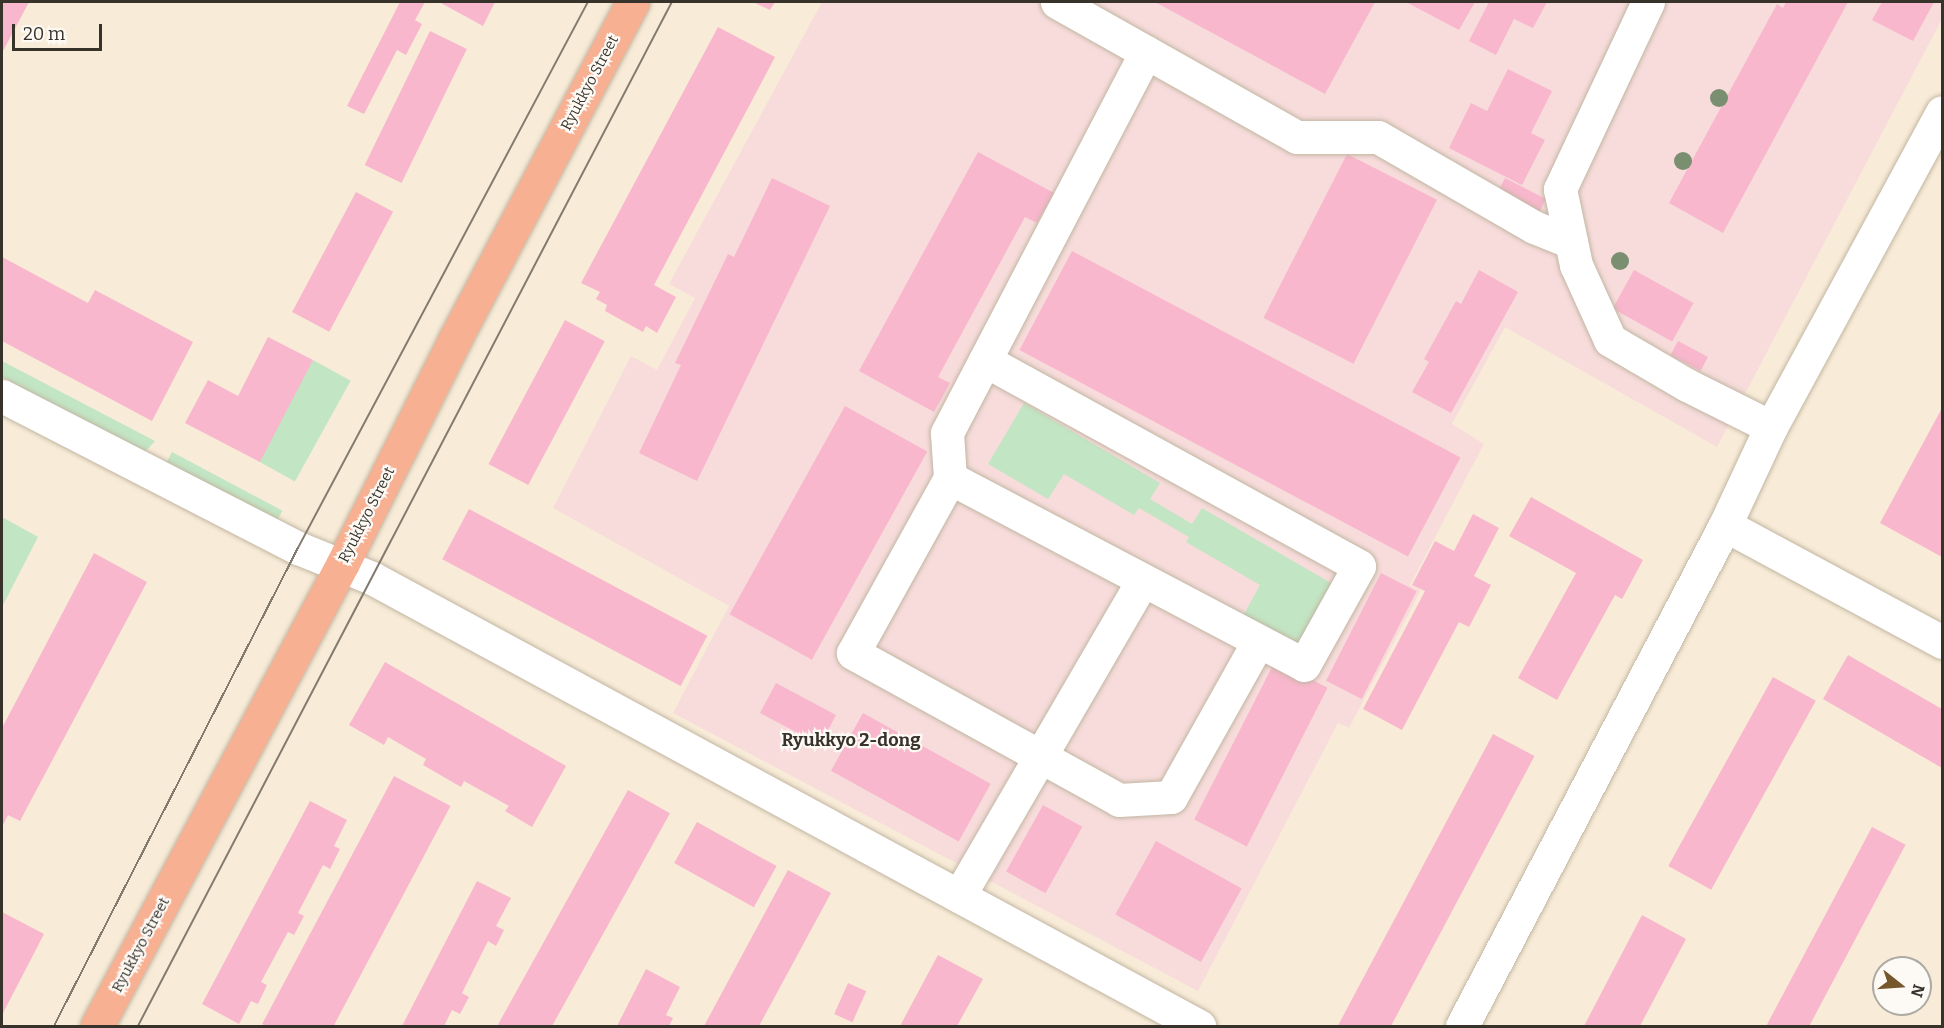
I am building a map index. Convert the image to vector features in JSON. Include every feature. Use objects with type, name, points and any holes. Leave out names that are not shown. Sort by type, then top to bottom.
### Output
[{"type":"main road","name":"Ryukkyo Street","points":[[97,1026],[343,563],[455,339],[633,2]]},
{"type":"street","points":[[1056,2],[1297,136],[1378,137],[1534,227],[1571,242]]},
{"type":"street","points":[[1648,2],[1560,189],[1575,265],[1610,340],[1688,385],[1771,427]]},
{"type":"street","points":[[1146,52],[947,433],[950,478],[853,653],[1119,800],[1171,797],[1258,642]]},
{"type":"street","points":[[1462,1026],[1725,525],[1771,427],[1942,112]]},
{"type":"street","points":[[950,478],[1142,582],[1304,665],[1359,566],[985,360]]},
{"type":"street","points":[[2,396],[298,548],[343,563],[1199,1026]]},
{"type":"street","points":[[1725,525],[1942,642]]},
{"type":"street","points":[[959,896],[1142,582]]},
{"type":"shaded area","points":[[822,2],[1942,2],[1942,19],[1717,447],[1505,327],[1452,424],[1484,444],[1410,585],[1421,590],[1349,728],[1338,723],[1198,991],[673,713],[729,606],[553,508],[631,356],[657,370],[695,298],[669,284]]},
{"type":"green space","points":[[313,360],[351,381],[295,481],[257,461]]},
{"type":"green space","points":[[2,361],[155,441],[146,451],[137,449],[2,377]]},
{"type":"green space","points":[[1024,403],[1160,483],[1150,499],[1192,524],[1202,508],[1336,586],[1300,649],[1243,616],[1260,585],[1186,542],[1189,537],[1139,508],[1134,515],[1064,474],[1048,499],[988,464]]},
{"type":"green space","points":[[172,452],[282,511],[276,522],[166,463]]},
{"type":"green space","points":[[2,517],[38,537],[2,607]]},
{"type":"building","points":[[2,2],[29,2],[2,53]]},
{"type":"building","points":[[400,2],[425,2],[415,20],[422,24],[406,55],[397,50],[364,114],[347,106]]},
{"type":"building","points":[[439,2],[495,2],[483,26]]},
{"type":"building","points":[[753,2],[775,2],[770,10]]},
{"type":"building","points":[[1155,2],[1375,2],[1325,94]]},
{"type":"building","points":[[1406,2],[1475,2],[1459,30]]},
{"type":"building","points":[[1489,2],[1547,2],[1533,28],[1514,19],[1496,55],[1469,41]]},
{"type":"building","points":[[1786,2],[1848,2],[1723,233],[1669,203],[1777,4],[1783,8]]},
{"type":"building","points":[[1882,2],[1934,2],[1913,41],[1872,20]]},
{"type":"building","points":[[718,27],[775,57],[654,285],[676,297],[657,333],[646,326],[643,332],[605,311],[607,305],[596,299],[600,292],[581,283]]},
{"type":"building","points":[[430,31],[467,49],[402,183],[365,165]]},
{"type":"building","points":[[1508,69],[1552,91],[1531,133],[1545,140],[1522,185],[1449,148],[1471,103],[1487,111]]},
{"type":"building","points":[[978,152],[1054,193],[1037,223],[1025,217],[938,377],[950,383],[934,412],[859,371]]},
{"type":"building","points":[[1347,154],[1437,200],[1353,364],[1263,318]]},
{"type":"building","points":[[772,178],[830,206],[697,481],[639,453],[681,365],[675,363],[728,254],[734,257]]},
{"type":"building","points":[[1505,178],[1546,199],[1537,217],[1496,196]]},
{"type":"building","points":[[356,192],[393,212],[329,332],[292,312]]},
{"type":"building","points":[[1072,251],[1460,458],[1408,556],[1019,350]]},
{"type":"building","points":[[2,257],[88,303],[95,290],[193,342],[152,421],[2,341]]},
{"type":"building","points":[[1479,270],[1518,292],[1451,413],[1412,392],[1429,362],[1424,359],[1456,301],[1461,304]]},
{"type":"building","points":[[1634,270],[1693,303],[1672,341],[1613,308]]},
{"type":"building","points":[[565,320],[605,341],[528,485],[488,464]]},
{"type":"building","points":[[268,337],[313,360],[260,462],[185,423],[208,380],[238,396]]},
{"type":"building","points":[[1678,341],[1708,357],[1701,371],[1670,355]]},
{"type":"building","points":[[845,406],[927,452],[812,660],[730,614]]},
{"type":"building","points":[[1942,408],[1942,557],[1880,523]]},
{"type":"building","points":[[1531,497],[1643,560],[1622,599],[1615,595],[1557,700],[1518,678],[1576,573],[1509,536]]},
{"type":"building","points":[[469,509],[707,636],[681,686],[442,559]]},
{"type":"building","points":[[1473,514],[1499,528],[1474,576],[1491,585],[1469,627],[1459,622],[1402,730],[1363,709],[1425,591],[1412,585],[1435,541],[1454,551]]},
{"type":"building","points":[[94,553],[147,582],[20,821],[8,815],[2,827],[2,728]]},
{"type":"building","points":[[1381,573],[1417,591],[1362,699],[1326,681]]},
{"type":"building","points":[[1848,655],[1942,709],[1942,768],[1823,699]]},
{"type":"building","points":[[1275,661],[1328,688],[1247,846],[1194,820]]},
{"type":"building","points":[[385,662],[566,766],[532,827],[505,811],[509,806],[464,781],[461,787],[423,765],[426,759],[388,737],[384,745],[349,725]]},
{"type":"building","points":[[1773,677],[1816,701],[1711,890],[1668,866]]},
{"type":"building","points":[[776,683],[836,715],[820,745],[760,713]]},
{"type":"building","points":[[863,713],[991,784],[959,842],[831,771]]},
{"type":"building","points":[[1493,734],[1534,756],[1391,1026],[1338,1026]]},
{"type":"building","points":[[394,776],[451,806],[334,1026],[262,1024]]},
{"type":"building","points":[[628,790],[670,813],[552,1026],[498,1024]]},
{"type":"building","points":[[310,801],[347,820],[334,846],[340,849],[330,869],[323,865],[298,913],[304,916],[294,935],[288,932],[261,982],[267,985],[258,1004],[251,1001],[239,1024],[202,1004]]},
{"type":"building","points":[[1043,805],[1082,827],[1046,893],[1006,871]]},
{"type":"building","points":[[697,822],[777,866],[754,907],[674,863]]},
{"type":"building","points":[[1872,827],[1906,845],[1809,1026],[1766,1026]]},
{"type":"building","points":[[1156,841],[1242,889],[1201,962],[1115,914]]},
{"type":"building","points":[[788,870],[831,893],[759,1026],[704,1026]]},
{"type":"building","points":[[477,881],[511,898],[496,926],[504,930],[496,946],[488,941],[462,993],[469,997],[460,1014],[452,1010],[444,1026],[402,1026]]},
{"type":"building","points":[[2,912],[44,934],[2,1015]]},
{"type":"building","points":[[1642,915],[1686,939],[1640,1026],[1584,1026]]},
{"type":"building","points":[[938,955],[983,979],[957,1026],[900,1026]]},
{"type":"building","points":[[646,969],[680,987],[666,1015],[673,1018],[669,1026],[617,1026]]},
{"type":"building","points":[[848,983],[866,991],[852,1022],[834,1014]]},
{"type":"tram line","points":[[54,1026],[298,548],[588,2]]},
{"type":"tram line","points":[[138,1026],[672,2]]},
{"type":"district","name":"Ryukkyo 2-dong","points":[[851,740]]}]
